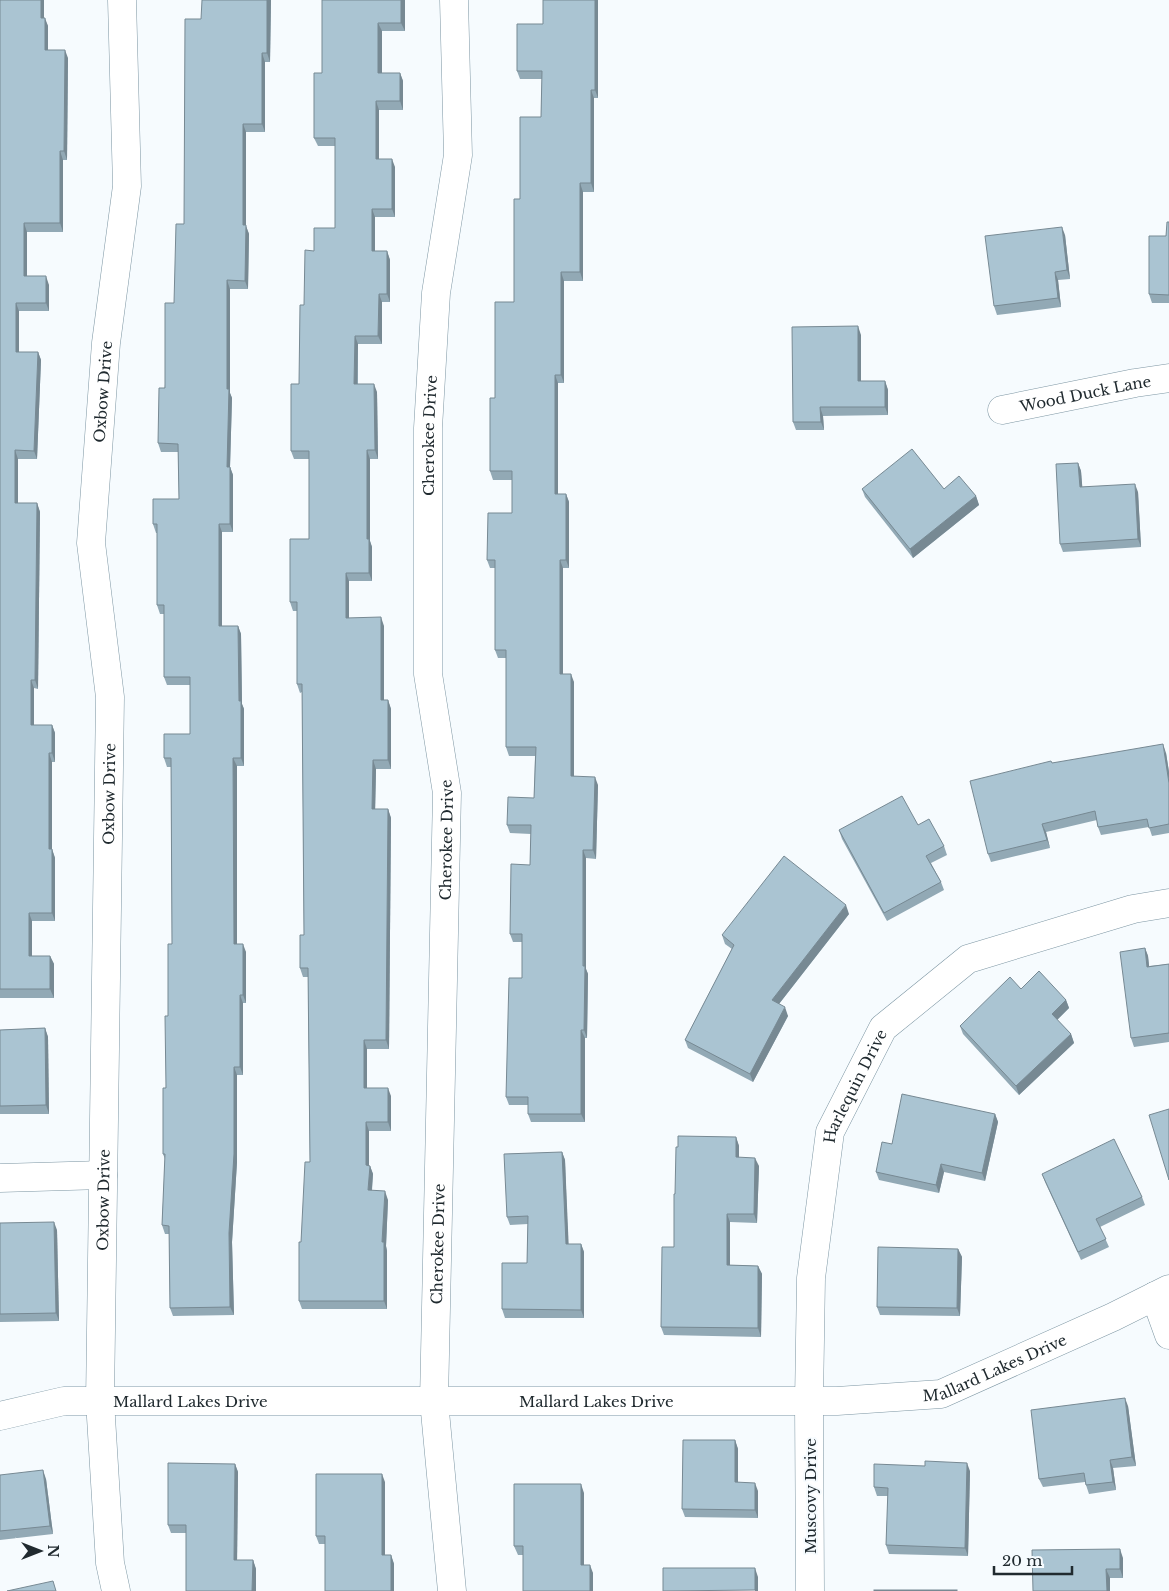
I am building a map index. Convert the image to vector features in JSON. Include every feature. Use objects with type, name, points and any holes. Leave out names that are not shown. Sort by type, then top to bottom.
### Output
[{"type":"street","name":"Oxbow Drive","points":[[116,1591],[110,1563],[100,1402],[110,697],[91,543],[106,343],[127,186],[122,0]]},
{"type":"street","name":"Cherokee Drive","points":[[452,1591],[434,1402],[447,793],[428,674],[428,428],[436,293],[458,155],[454,0]]},
{"type":"street","name":"Wood Duck Lane","points":[[1002,410],[1169,378]]},
{"type":"street","name":"Harlequin Drive","points":[[809,1402],[810,1278],[830,1132],[884,1028],[968,959],[1132,909],[1169,903]]},
{"type":"street","points":[[0,1178],[104,1175]]},
{"type":"street","points":[[1162,1293],[1169,1336]]},
{"type":"street","name":"Mallard Lakes Drive","points":[[0,1416],[64,1402],[837,1402],[941,1394],[1162,1293]]},
{"type":"street","name":"Muscovy Drive","points":[[809,1402],[810,1591]]},
{"type":"building","points":[[0,0],[41,0],[41,18],[45,18],[45,50],[65,50],[64,151],[60,151],[60,223],[24,223],[24,276],[46,276],[46,303],[16,303],[16,352],[38,352],[34,451],[15,450],[15,503],[37,503],[35,680],[31,680],[31,725],[52,725],[52,753],[49,753],[49,849],[52,849],[52,913],[29,913],[29,956],[50,956],[50,989],[0,989]]},
{"type":"building","points":[[202,0],[267,0],[267,53],[262,53],[262,124],[243,124],[243,225],[246,225],[245,281],[227,280],[227,389],[229,389],[227,467],[230,467],[230,524],[219,524],[219,626],[238,626],[239,701],[241,701],[241,758],[233,758],[234,944],[243,944],[243,995],[240,995],[240,1067],[234,1067],[234,1154],[229,1233],[230,1307],[170,1308],[169,1226],[162,1225],[165,1154],[163,1154],[163,1088],[166,1088],[165,1016],[168,1016],[168,944],[172,944],[171,758],[164,758],[164,734],[190,734],[190,677],[164,677],[164,605],[157,605],[157,524],[153,524],[153,499],[179,499],[178,444],[158,443],[159,388],[165,388],[165,303],[174,303],[176,224],[184,224],[185,19],[201,19]]},
{"type":"building","points":[[322,0],[401,0],[401,23],[378,23],[378,73],[400,73],[400,101],[376,101],[376,159],[392,159],[392,209],[372,209],[372,251],[387,251],[387,294],[379,294],[378,336],[355,336],[354,384],[374,384],[375,450],[367,450],[369,573],[346,573],[346,618],[381,617],[381,700],[388,700],[388,760],[373,760],[372,809],[388,809],[386,1040],[364,1040],[364,1088],[388,1088],[388,1122],[366,1122],[366,1165],[370,1166],[368,1190],[385,1191],[382,1242],[384,1242],[384,1301],[299,1301],[299,1242],[301,1242],[305,1162],[310,1162],[308,968],[300,968],[300,935],[304,935],[302,684],[297,684],[297,602],[290,602],[290,539],[309,539],[309,451],[291,451],[291,384],[299,384],[300,305],[304,305],[305,250],[314,251],[314,228],[335,228],[335,138],[314,138],[314,73],[322,73]]},
{"type":"building","points":[[543,0],[595,0],[595,90],[591,90],[591,183],[580,183],[580,272],[561,272],[561,375],[555,375],[555,494],[566,494],[566,560],[560,560],[560,674],[571,674],[571,776],[595,777],[593,850],[583,850],[583,966],[585,966],[584,1030],[581,1030],[581,1114],[528,1114],[528,1097],[506,1097],[509,978],[522,978],[522,934],[510,934],[511,864],[530,865],[531,825],[507,825],[508,797],[534,798],[536,747],[506,747],[506,650],[495,650],[495,560],[487,560],[488,513],[512,513],[512,471],[490,471],[490,398],[495,398],[495,302],[514,302],[514,199],[520,199],[520,117],[541,117],[542,71],[517,71],[517,24],[543,24]]},
{"type":"building","points":[[1167,222],[1169,222],[1169,295],[1149,294],[1149,236],[1166,236]]},
{"type":"building","points":[[1062,227],[1067,270],[1055,272],[1058,298],[994,306],[985,236]]},
{"type":"building","points":[[858,326],[858,381],[885,381],[885,407],[820,407],[821,422],[793,422],[792,327]]},
{"type":"building","points":[[912,449],[944,489],[959,476],[976,496],[910,549],[862,489]]},
{"type":"building","points":[[1078,463],[1080,487],[1135,484],[1138,539],[1060,544],[1056,464]]},
{"type":"building","points":[[1163,744],[1169,783],[1169,824],[1149,828],[1147,819],[1098,827],[1095,811],[1042,824],[1047,840],[988,854],[970,781],[1051,761],[1052,763]]},
{"type":"building","points":[[902,796],[918,825],[929,819],[944,846],[926,856],[941,882],[884,913],[839,830]]},
{"type":"building","points":[[784,856],[846,905],[772,1000],[785,1007],[750,1074],[685,1040],[734,945],[722,935]]},
{"type":"building","points":[[1145,948],[1147,967],[1169,964],[1169,1033],[1131,1038],[1120,952]]},
{"type":"building","points":[[1039,971],[1066,1000],[1052,1014],[1071,1034],[1016,1086],[960,1026],[1010,977],[1021,989]]},
{"type":"building","points":[[45,1028],[46,1105],[0,1106],[0,1030]]},
{"type":"building","points":[[902,1094],[995,1114],[982,1173],[941,1164],[936,1185],[876,1172],[882,1142],[892,1144]]},
{"type":"building","points":[[1169,1109],[1169,1180],[1149,1115]]},
{"type":"building","points":[[678,1136],[736,1137],[736,1157],[755,1158],[754,1214],[727,1214],[727,1265],[758,1266],[758,1328],[661,1327],[662,1247],[674,1247],[674,1194]]},
{"type":"building","points":[[1114,1139],[1142,1197],[1096,1219],[1106,1239],[1078,1252],[1042,1174]]},
{"type":"building","points":[[562,1152],[566,1244],[581,1244],[581,1310],[502,1309],[502,1263],[527,1263],[528,1216],[507,1217],[504,1154]]},
{"type":"building","points":[[54,1222],[56,1313],[0,1314],[0,1223]]},
{"type":"building","points":[[878,1247],[958,1249],[957,1308],[877,1307]]},
{"type":"building","points":[[1125,1398],[1132,1457],[1110,1460],[1113,1482],[1086,1485],[1084,1473],[1039,1479],[1031,1410]]},
{"type":"building","points":[[683,1440],[735,1440],[735,1482],[755,1483],[755,1510],[682,1509]]},
{"type":"building","points":[[925,1461],[967,1463],[965,1548],[886,1545],[888,1488],[874,1487],[874,1464],[925,1466]]},
{"type":"building","points":[[168,1463],[235,1464],[234,1560],[253,1560],[252,1591],[186,1591],[186,1525],[168,1525]]},
{"type":"building","points":[[43,1470],[50,1526],[0,1531],[0,1475]]},
{"type":"building","points":[[316,1474],[382,1474],[382,1555],[391,1555],[391,1591],[325,1591],[325,1536],[316,1536]]},
{"type":"building","points":[[514,1484],[581,1484],[581,1565],[590,1565],[590,1591],[523,1591],[523,1546],[514,1546]]},
{"type":"building","points":[[1120,1549],[1120,1569],[1106,1569],[1107,1591],[1033,1591],[1032,1550]]},
{"type":"building","points":[[663,1568],[755,1568],[755,1590],[663,1591]]},
{"type":"building","points":[[53,1581],[56,1591],[7,1591]]},
{"type":"building","points":[[957,1590],[957,1591],[874,1591]]}]
